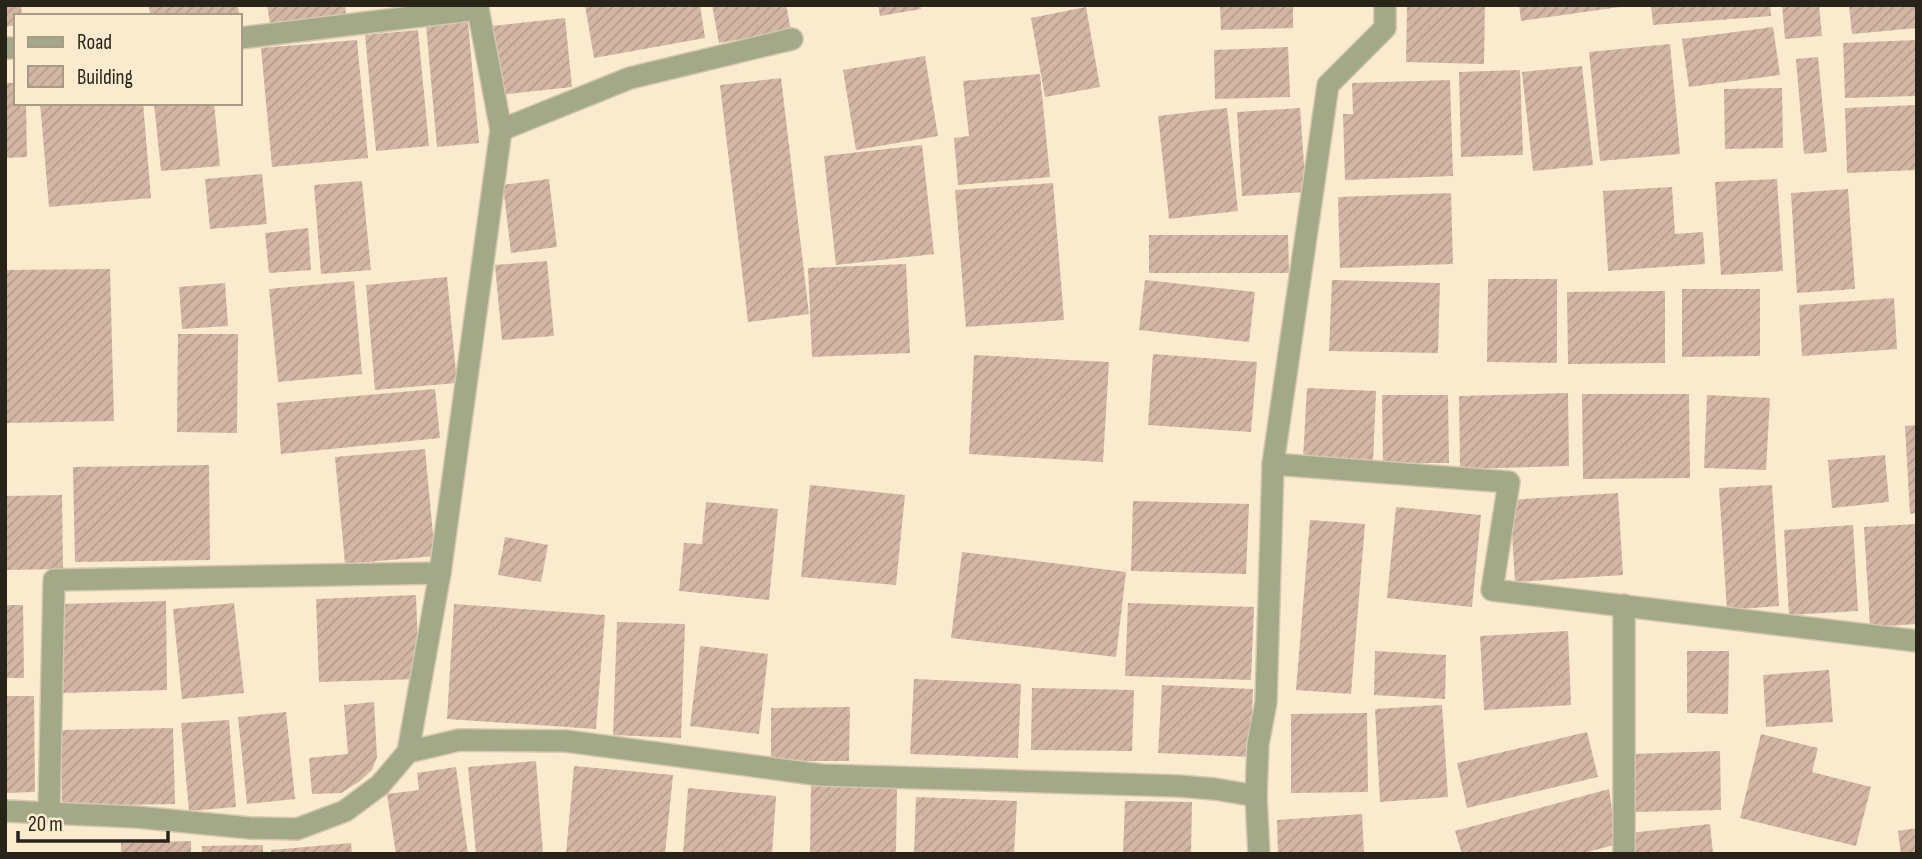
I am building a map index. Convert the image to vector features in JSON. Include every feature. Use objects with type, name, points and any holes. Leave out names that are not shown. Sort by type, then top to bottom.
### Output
[{"type":"street","points":[[1259,854],[1256,796],[1258,744],[1266,702],[1273,464],[1328,85],[1385,28],[1385,5]]},
{"type":"street","points":[[5,811],[297,829],[345,811],[380,785],[408,752],[440,573],[501,130],[478,7],[242,38]]},
{"type":"street","points":[[501,130],[630,78],[792,39]]},
{"type":"street","points":[[1273,464],[1509,482],[1492,590],[1917,640]]},
{"type":"street","points":[[49,813],[54,580],[440,573]]},
{"type":"street","points":[[1624,606],[1624,854]]},
{"type":"street","points":[[408,752],[459,740],[566,741],[821,775],[1179,786],[1256,796]]},
{"type":"building","points":[[5,5],[21,5],[22,14],[14,14],[14,25],[5,27]]},
{"type":"building","points":[[149,5],[238,5],[239,14],[150,14]]},
{"type":"building","points":[[267,5],[345,5],[346,14],[270,23]]},
{"type":"building","points":[[585,5],[700,5],[705,38],[594,58]]},
{"type":"building","points":[[712,5],[786,5],[791,30],[719,43]]},
{"type":"building","points":[[878,5],[920,5],[921,9],[880,16]]},
{"type":"building","points":[[1220,5],[1293,5],[1293,28],[1221,30]]},
{"type":"building","points":[[1407,5],[1485,5],[1484,64],[1406,62]]},
{"type":"building","points":[[1519,5],[1620,5],[1620,7],[1521,21]]},
{"type":"building","points":[[1651,5],[1770,5],[1771,16],[1653,25]]},
{"type":"building","points":[[1782,5],[1819,5],[1822,36],[1785,39]]},
{"type":"building","points":[[1849,5],[1917,5],[1917,28],[1852,34]]},
{"type":"building","points":[[1086,7],[1100,87],[1045,97],[1031,18]]},
{"type":"building","points":[[565,18],[572,87],[500,95],[492,26]]},
{"type":"building","points":[[468,22],[479,143],[437,147],[426,25]]},
{"type":"building","points":[[1773,27],[1780,75],[1689,87],[1682,39]]},
{"type":"building","points":[[418,30],[429,146],[376,151],[365,35]]},
{"type":"building","points":[[357,40],[368,158],[272,167],[261,48]]},
{"type":"building","points":[[1917,40],[1917,96],[1845,98],[1843,43]]},
{"type":"building","points":[[1670,44],[1680,154],[1600,161],[1589,52]]},
{"type":"building","points":[[1288,47],[1290,97],[1215,99],[1214,50]]},
{"type":"building","points":[[925,56],[938,136],[856,150],[843,70]]},
{"type":"building","points":[[1818,57],[1827,152],[1804,154],[1796,59]]},
{"type":"building","points":[[1582,66],[1593,165],[1533,171],[1522,72]]},
{"type":"building","points":[[1520,70],[1523,155],[1461,157],[1459,72]]},
{"type":"building","points":[[1040,74],[1050,177],[958,185],[954,138],[969,136],[963,81]]},
{"type":"building","points":[[781,78],[809,314],[748,322],[720,85]]},
{"type":"building","points":[[1450,80],[1453,176],[1345,180],[1343,114],[1353,114],[1352,83]]},
{"type":"building","points":[[5,83],[14,83],[14,105],[26,105],[27,157],[5,158]]},
{"type":"building","points":[[1782,88],[1783,148],[1725,149],[1724,89]]},
{"type":"building","points":[[40,105],[143,105],[151,198],[49,207]]},
{"type":"building","points":[[154,105],[214,105],[220,166],[161,171]]},
{"type":"building","points":[[1917,105],[1917,170],[1847,173],[1845,108]]},
{"type":"building","points":[[1227,108],[1238,211],[1169,219],[1158,116]]},
{"type":"building","points":[[1300,108],[1306,192],[1242,196],[1237,112]]},
{"type":"building","points":[[922,145],[934,254],[836,265],[824,156]]},
{"type":"building","points":[[262,174],[267,224],[210,229],[205,179]]},
{"type":"building","points":[[549,179],[557,247],[511,253],[503,185]]},
{"type":"building","points":[[1777,179],[1783,271],[1721,275],[1715,182]]},
{"type":"building","points":[[362,181],[371,270],[321,274],[314,185]]},
{"type":"building","points":[[1053,183],[1064,320],[966,327],[955,190]]},
{"type":"building","points":[[1672,187],[1675,234],[1703,232],[1705,264],[1608,271],[1603,191]]},
{"type":"building","points":[[1848,189],[1855,289],[1797,293],[1791,193]]},
{"type":"building","points":[[1451,193],[1453,264],[1340,268],[1338,197]]},
{"type":"building","points":[[308,228],[311,270],[269,273],[265,233]]},
{"type":"building","points":[[1149,235],[1288,235],[1289,273],[1149,273]]},
{"type":"building","points":[[547,261],[554,336],[502,340],[495,265]]},
{"type":"building","points":[[906,264],[910,353],[812,357],[808,268]]},
{"type":"building","points":[[110,269],[114,421],[7,423],[5,270]]},
{"type":"building","points":[[447,277],[457,383],[375,390],[366,285]]},
{"type":"building","points":[[1488,279],[1557,279],[1557,363],[1487,362]]},
{"type":"building","points":[[1145,280],[1255,292],[1249,342],[1139,330]]},
{"type":"building","points":[[1332,280],[1440,283],[1438,353],[1329,351]]},
{"type":"building","points":[[354,281],[362,374],[278,382],[269,289]]},
{"type":"building","points":[[225,283],[228,326],[182,329],[179,287]]},
{"type":"building","points":[[1682,289],[1760,289],[1760,356],[1682,357]]},
{"type":"building","points":[[1665,291],[1665,363],[1568,364],[1567,292]]},
{"type":"building","points":[[1894,298],[1897,349],[1802,356],[1799,305]]},
{"type":"building","points":[[178,334],[238,334],[237,433],[177,432]]},
{"type":"building","points":[[1153,354],[1257,362],[1251,432],[1148,425]]},
{"type":"building","points":[[974,355],[1109,362],[1103,462],[969,454]]},
{"type":"building","points":[[1307,388],[1376,391],[1373,462],[1303,458]]},
{"type":"building","points":[[435,389],[440,438],[281,454],[277,403]]},
{"type":"building","points":[[1568,393],[1569,466],[1460,469],[1459,396]]},
{"type":"building","points":[[1582,394],[1689,394],[1690,478],[1583,479]]},
{"type":"building","points":[[1382,395],[1448,395],[1449,463],[1383,463]]},
{"type":"building","points":[[1707,395],[1770,398],[1766,470],[1704,468]]},
{"type":"building","points":[[1917,425],[1917,513],[1910,514],[1905,426]]},
{"type":"building","points":[[425,449],[435,556],[345,564],[335,457]]},
{"type":"building","points":[[1885,455],[1889,502],[1832,508],[1828,460]]},
{"type":"building","points":[[209,465],[210,560],[75,562],[73,467]]},
{"type":"building","points":[[810,485],[905,495],[896,585],[801,577]]},
{"type":"building","points":[[1772,485],[1779,606],[1727,610],[1719,488]]},
{"type":"building","points":[[1618,493],[1623,575],[1515,582],[1510,500]]},
{"type":"building","points":[[62,495],[63,569],[5,570],[5,496]]},
{"type":"building","points":[[1133,501],[1249,504],[1246,574],[1131,571]]},
{"type":"building","points":[[706,502],[778,509],[769,600],[679,591],[684,543],[702,544]]},
{"type":"building","points":[[1396,507],[1481,515],[1472,607],[1387,598]]},
{"type":"building","points":[[1310,520],[1365,524],[1351,694],[1296,690]]},
{"type":"building","points":[[1917,524],[1917,624],[1870,627],[1864,527]]},
{"type":"building","points":[[1853,525],[1858,611],[1789,615],[1784,530]]},
{"type":"building","points":[[505,537],[548,545],[541,582],[498,575]]},
{"type":"building","points":[[962,552],[1126,572],[1116,657],[951,638]]},
{"type":"building","points":[[416,595],[419,679],[319,682],[316,599]]},
{"type":"building","points":[[166,601],[167,690],[63,693],[62,604]]},
{"type":"building","points":[[234,603],[244,693],[182,699],[173,609]]},
{"type":"building","points":[[1128,603],[1254,607],[1251,680],[1125,676]]},
{"type":"building","points":[[454,604],[605,615],[596,729],[447,719]]},
{"type":"building","points":[[5,605],[23,605],[24,678],[5,678]]},
{"type":"building","points":[[617,622],[685,624],[681,738],[613,735]]},
{"type":"building","points":[[1568,631],[1571,705],[1484,710],[1480,636]]},
{"type":"building","points":[[700,646],[768,654],[759,734],[690,726]]},
{"type":"building","points":[[1375,651],[1446,655],[1445,699],[1374,695]]},
{"type":"building","points":[[1687,651],[1729,651],[1728,714],[1687,713]]},
{"type":"building","points":[[1829,670],[1833,722],[1766,727],[1763,675]]},
{"type":"building","points":[[914,679],[1021,684],[1018,758],[910,754]]},
{"type":"building","points":[[1162,685],[1253,689],[1250,757],[1158,753]]},
{"type":"building","points":[[1032,688],[1134,690],[1132,751],[1031,750]]},
{"type":"building","points":[[5,696],[34,696],[35,792],[5,793]]},
{"type":"building","points":[[374,702],[377,757],[372,770],[341,793],[312,794],[309,758],[348,754],[344,705]]},
{"type":"building","points":[[1442,705],[1448,797],[1380,802],[1375,709]]},
{"type":"building","points":[[850,707],[849,761],[771,761],[771,708]]},
{"type":"building","points":[[286,712],[295,799],[247,804],[238,717]]},
{"type":"building","points":[[1367,713],[1368,792],[1291,793],[1291,714]]},
{"type":"building","points":[[229,720],[236,807],[189,811],[181,723]]},
{"type":"building","points":[[173,728],[175,804],[62,806],[61,730]]},
{"type":"building","points":[[1587,732],[1598,777],[1467,808],[1457,763]]},
{"type":"building","points":[[1761,734],[1818,748],[1812,772],[1871,787],[1856,846],[1740,818]]},
{"type":"building","points":[[1720,751],[1721,810],[1636,812],[1634,754]]},
{"type":"building","points":[[536,761],[543,853],[476,854],[468,767]]},
{"type":"building","points":[[574,766],[673,775],[665,854],[566,854]]},
{"type":"building","points":[[456,767],[468,854],[396,854],[387,794],[419,790],[417,773]]},
{"type":"building","points":[[811,786],[897,788],[896,854],[810,854]]},
{"type":"building","points":[[688,788],[776,796],[772,854],[683,854]]},
{"type":"building","points":[[1609,789],[1617,844],[1581,854],[1462,854],[1455,831]]},
{"type":"building","points":[[916,797],[1017,801],[1014,854],[914,854]]},
{"type":"building","points":[[1125,801],[1192,802],[1191,854],[1123,854]]},
{"type":"building","points":[[1362,814],[1364,854],[1278,854],[1277,820]]},
{"type":"building","points":[[1710,824],[1713,854],[1632,854],[1630,833]]},
{"type":"building","points":[[1917,828],[1917,854],[1901,854],[1898,831]]},
{"type":"building","points":[[191,841],[191,854],[121,854],[121,843]]},
{"type":"building","points":[[351,843],[352,854],[272,854],[271,850]]},
{"type":"building","points":[[263,845],[263,854],[202,854],[202,846]]}]
